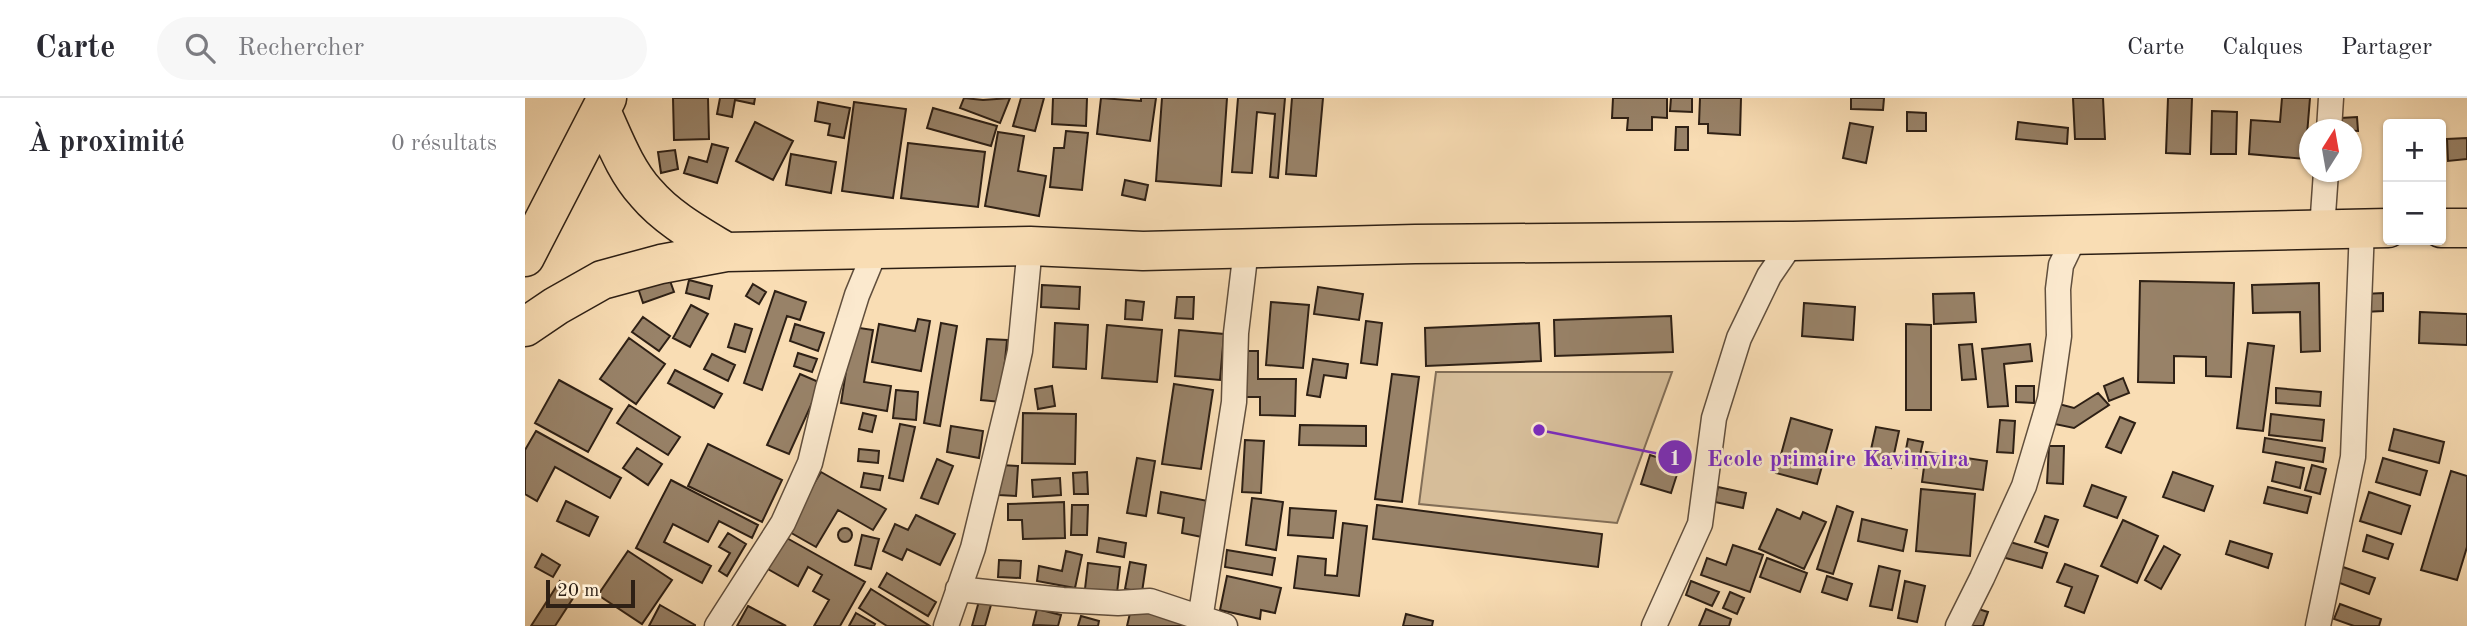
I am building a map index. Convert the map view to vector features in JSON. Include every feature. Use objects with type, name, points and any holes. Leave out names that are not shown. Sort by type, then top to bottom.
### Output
[{"type":"highway","points":[[604,105],[625,163],[646,193],[674,219],[726,252]]},
{"type":"highway","points":[[525,257],[604,105]]},
{"type":"highway","points":[[525,327],[602,280],[661,264],[726,252],[1030,246],[1143,251],[1415,244],[1793,241],[2375,228]]},
{"type":"highway","points":[[2446,228],[2467,228]]},
{"type":"street","points":[[2330,119],[2331,98]]},
{"type":"street","points":[[2322,229],[2325,182]]},
{"type":"street","points":[[2318,626],[2353,457],[2375,228]]},
{"type":"street","points":[[1958,626],[2024,486],[2050,400],[2059,336],[2058,289],[2061,265],[2076,233]]},
{"type":"street","points":[[1654,626],[1700,524],[1714,418],[1739,338],[1769,276],[1793,241]]},
{"type":"street","points":[[946,626],[973,548],[1020,351],[1030,246]]},
{"type":"street","points":[[717,626],[783,523],[810,463],[828,388],[857,295],[876,249]]},
{"type":"street","points":[[1199,622],[1218,516],[1234,402],[1236,333],[1246,249]]},
{"type":"street","points":[[958,589],[1063,600],[1118,603],[1150,601],[1199,622],[1225,626]]},
{"type":"shaded area","points":[[1436,372],[1672,372],[1617,523],[1419,504]]},
{"type":"building","points":[[673,98],[708,98],[709,139],[674,140]]},
{"type":"building","points":[[720,98],[755,98],[754,104],[735,100],[732,117],[717,114]]},
{"type":"building","points":[[964,98],[1010,98],[1000,123],[960,108]]},
{"type":"building","points":[[1021,98],[1044,98],[1035,131],[1013,126]]},
{"type":"building","points":[[1053,98],[1087,98],[1086,126],[1052,124]]},
{"type":"building","points":[[1101,98],[1141,101],[1141,98],[1156,98],[1150,141],[1097,134]]},
{"type":"building","points":[[1162,98],[1227,98],[1221,186],[1156,181]]},
{"type":"building","points":[[1238,98],[1285,98],[1278,178],[1270,177],[1275,114],[1257,112],[1252,173],[1232,172]]},
{"type":"building","points":[[1292,98],[1323,98],[1316,176],[1286,174]]},
{"type":"building","points":[[1613,98],[1667,98],[1667,118],[1652,117],[1652,130],[1627,130],[1628,118],[1612,118]]},
{"type":"building","points":[[1671,98],[1692,98],[1692,112],[1670,111]]},
{"type":"building","points":[[1700,98],[1741,98],[1740,135],[1708,133],[1708,124],[1699,124]]},
{"type":"building","points":[[1851,98],[1884,98],[1883,110],[1851,109]]},
{"type":"building","points":[[2073,98],[2103,98],[2105,139],[2075,139]]},
{"type":"building","points":[[2168,98],[2192,98],[2190,154],[2166,153]]},
{"type":"building","points":[[2282,98],[2310,98],[2308,119],[2299,119],[2299,158],[2249,154],[2251,120],[2280,122]]},
{"type":"building","points":[[818,102],[850,108],[844,138],[828,135],[830,124],[815,121]]},
{"type":"building","points":[[854,102],[906,109],[893,198],[842,191]]},
{"type":"building","points":[[933,108],[997,126],[991,146],[927,128]]},
{"type":"building","points":[[2212,111],[2237,112],[2236,154],[2211,154]]},
{"type":"building","points":[[1907,112],[1926,113],[1926,131],[1907,131]]},
{"type":"building","points":[[755,122],[793,141],[773,180],[736,161]]},
{"type":"building","points":[[2018,122],[2068,128],[2067,144],[2016,139]]},
{"type":"building","points":[[1850,123],[1873,127],[1866,163],[1843,158]]},
{"type":"building","points":[[1676,127],[1688,127],[1688,150],[1675,150]]},
{"type":"building","points":[[1066,131],[1088,133],[1082,190],[1050,187],[1054,148],[1064,148]]},
{"type":"building","points":[[998,132],[1024,136],[1018,171],[1046,176],[1039,216],[985,206]]},
{"type":"building","points":[[2467,138],[2467,159],[2448,161],[2447,139]]},
{"type":"building","points":[[908,143],[985,152],[978,207],[901,198]]},
{"type":"building","points":[[712,144],[728,148],[717,183],[684,173],[689,157],[707,162]]},
{"type":"building","points":[[675,150],[678,169],[661,173],[658,152]]},
{"type":"building","points":[[791,154],[836,162],[831,193],[786,185]]},
{"type":"building","points":[[1125,180],[1148,185],[1145,200],[1122,195]]},
{"type":"building","points":[[669,278],[674,292],[643,303],[638,288]]},
{"type":"building","points":[[689,280],[712,286],[709,299],[686,293]]},
{"type":"building","points":[[2140,281],[2234,283],[2231,377],[2206,376],[2206,357],[2174,356],[2174,383],[2138,382]]},
{"type":"building","points":[[2319,283],[2320,351],[2301,352],[2300,312],[2253,313],[2252,285]]},
{"type":"building","points":[[753,284],[766,292],[759,304],[746,296]]},
{"type":"building","points":[[1042,285],[1080,287],[1079,309],[1041,307]]},
{"type":"building","points":[[1318,287],[1363,294],[1359,320],[1314,314]]},
{"type":"building","points":[[775,291],[806,302],[800,320],[787,316],[762,390],[744,383]]},
{"type":"building","points":[[1974,293],[1976,322],[1934,324],[1933,294]]},
{"type":"building","points":[[2383,293],[2383,311],[2364,312],[2364,294]]},
{"type":"building","points":[[1177,297],[1194,297],[1193,319],[1175,318]]},
{"type":"building","points":[[1126,300],[1144,302],[1142,320],[1125,319]]},
{"type":"building","points":[[1271,302],[1309,305],[1303,368],[1266,365]]},
{"type":"building","points":[[1804,303],[1855,307],[1853,340],[1802,336]]},
{"type":"building","points":[[691,305],[708,314],[690,347],[673,338]]},
{"type":"building","points":[[2420,312],[2467,314],[2467,345],[2419,343]]},
{"type":"building","points":[[1671,316],[1673,352],[1555,356],[1554,320]]},
{"type":"building","points":[[643,317],[670,336],[659,351],[632,332]]},
{"type":"building","points":[[918,319],[930,321],[921,371],[872,362],[879,324],[915,331]]},
{"type":"building","points":[[1366,321],[1382,323],[1377,365],[1361,363]]},
{"type":"building","points":[[941,323],[957,326],[940,426],[924,423]]},
{"type":"building","points":[[1055,323],[1088,325],[1086,369],[1053,367]]},
{"type":"building","points":[[1539,323],[1541,361],[1426,366],[1425,328]]},
{"type":"building","points":[[735,324],[752,329],[745,352],[728,347]]},
{"type":"building","points":[[795,324],[824,333],[818,351],[790,341]]},
{"type":"building","points":[[1906,324],[1931,325],[1931,410],[1906,410]]},
{"type":"building","points":[[1107,325],[1162,330],[1157,382],[1102,378]]},
{"type":"building","points":[[853,327],[873,330],[864,382],[891,386],[887,411],[841,403]]},
{"type":"building","points":[[1179,330],[1224,334],[1220,380],[1175,376]]},
{"type":"building","points":[[629,338],[665,364],[636,404],[600,379]]},
{"type":"building","points":[[987,339],[1007,340],[1001,402],[981,400]]},
{"type":"building","points":[[2248,343],[2274,346],[2263,431],[2237,428]]},
{"type":"building","points":[[1972,344],[1976,379],[1962,380],[1959,345]]},
{"type":"building","points":[[2030,344],[2032,361],[2004,364],[2008,406],[1988,407],[1982,349]]},
{"type":"building","points":[[1246,351],[1258,351],[1258,379],[1296,379],[1295,416],[1260,415],[1260,397],[1245,397]]},
{"type":"building","points":[[798,353],[817,359],[812,372],[794,366]]},
{"type":"building","points":[[712,354],[735,365],[728,381],[704,369]]},
{"type":"building","points":[[1313,359],[1348,364],[1346,378],[1324,375],[1320,397],[1307,395]]},
{"type":"building","points":[[675,370],[722,394],[714,408],[668,383]]},
{"type":"building","points":[[800,374],[821,383],[789,454],[767,445]]},
{"type":"building","points":[[1392,374],[1419,377],[1402,502],[1375,499]]},
{"type":"building","points":[[2123,378],[2129,393],[2109,401],[2104,386]]},
{"type":"building","points":[[559,380],[612,409],[588,452],[535,423]]},
{"type":"building","points":[[1174,384],[1213,390],[1201,469],[1162,464]]},
{"type":"building","points":[[1052,386],[1055,406],[1038,409],[1035,389]]},
{"type":"building","points":[[2016,386],[2034,386],[2034,403],[2016,402]]},
{"type":"building","points":[[2276,388],[2321,392],[2320,406],[2276,403]]},
{"type":"building","points":[[896,390],[918,392],[916,420],[893,418]]},
{"type":"building","points":[[2098,393],[2109,405],[2074,428],[2050,423],[2055,403],[2074,408]]},
{"type":"building","points":[[629,405],[680,437],[668,455],[617,423]]},
{"type":"building","points":[[863,413],[876,416],[872,432],[859,429]]},
{"type":"building","points":[[1023,413],[1076,414],[1075,464],[1022,463]]},
{"type":"building","points":[[2271,414],[2324,420],[2322,441],[2269,435]]},
{"type":"building","points":[[2120,417],[2135,423],[2121,453],[2106,447]]},
{"type":"building","points":[[1791,418],[1832,430],[1817,484],[1776,473]]},
{"type":"building","points":[[2000,420],[2015,421],[2013,453],[1997,452]]},
{"type":"building","points":[[900,424],[915,427],[903,481],[889,478]]},
{"type":"building","points":[[1300,425],[1366,426],[1366,446],[1299,445]]},
{"type":"building","points":[[951,426],[983,431],[979,458],[947,452]]},
{"type":"building","points":[[1876,427],[1899,431],[1891,468],[1868,463]]},
{"type":"building","points":[[2394,429],[2444,442],[2439,463],[2389,450]]},
{"type":"building","points":[[536,431],[621,478],[610,498],[555,467],[537,501],[525,494],[525,450]]},
{"type":"building","points":[[2265,438],[2325,448],[2323,462],[2263,452]]},
{"type":"building","points":[[1908,439],[1923,442],[1917,468],[1903,465]]},
{"type":"building","points":[[1245,440],[1264,441],[1261,493],[1242,492]]},
{"type":"building","points":[[708,444],[782,480],[762,522],[688,486]]},
{"type":"building","points":[[2049,446],[2064,446],[2063,484],[2047,483]]},
{"type":"building","points":[[637,448],[662,464],[648,485],[623,468]]},
{"type":"building","points":[[859,449],[879,451],[878,463],[858,461]]},
{"type":"building","points":[[1926,452],[1987,461],[1983,490],[1922,482]]},
{"type":"building","points":[[1650,455],[1680,465],[1671,493],[1641,484]]},
{"type":"building","points":[[1137,458],[1155,461],[1146,516],[1127,513]]},
{"type":"building","points":[[2383,458],[2427,471],[2420,495],[2376,482]]},
{"type":"building","points":[[937,459],[953,466],[938,504],[921,498]]},
{"type":"building","points":[[2276,462],[2304,468],[2300,488],[2272,481]]},
{"type":"building","points":[[1001,465],[1018,466],[1016,496],[999,495]]},
{"type":"building","points":[[2312,465],[2326,469],[2320,494],[2305,490]]},
{"type":"building","points":[[2451,471],[2467,476],[2467,547],[2457,580],[2421,570]]},
{"type":"building","points":[[821,472],[886,509],[873,530],[838,510],[816,547],[786,530]]},
{"type":"building","points":[[1087,472],[1088,494],[1074,494],[1073,473]]},
{"type":"building","points":[[2173,472],[2213,486],[2204,511],[2163,497]]},
{"type":"building","points":[[864,473],[883,476],[880,490],[861,487]]},
{"type":"building","points":[[1060,478],[1061,495],[1033,497],[1032,480]]},
{"type":"building","points":[[671,480],[758,525],[752,538],[719,521],[708,542],[673,524],[664,542],[711,566],[702,583],[636,548]]},
{"type":"building","points":[[2092,485],[2126,497],[2117,518],[2084,506]]},
{"type":"building","points":[[1718,487],[1746,493],[1743,508],[1715,502]]},
{"type":"building","points":[[2268,487],[2311,497],[2307,513],[2264,503]]},
{"type":"building","points":[[1921,489],[1975,494],[1970,556],[1916,551]]},
{"type":"building","points":[[1161,492],[1208,501],[1202,537],[1182,533],[1184,518],[1158,513]]},
{"type":"building","points":[[2369,492],[2410,506],[2401,534],[2360,521]]},
{"type":"building","points":[[1252,498],[1283,502],[1276,550],[1246,545]]},
{"type":"building","points":[[566,501],[598,517],[589,536],[557,521]]},
{"type":"building","points":[[1064,502],[1065,538],[1023,539],[1022,520],[1008,520],[1008,504]]},
{"type":"building","points":[[1072,505],[1088,505],[1087,535],[1071,535]]},
{"type":"building","points":[[1377,505],[1602,534],[1598,567],[1373,539]]},
{"type":"building","points":[[1837,506],[1853,512],[1833,574],[1817,569]]},
{"type":"building","points":[[1290,508],[1336,511],[1333,538],[1288,535]]},
{"type":"building","points":[[1777,509],[1800,519],[1803,512],[1826,522],[1804,569],[1759,549]]},
{"type":"building","points":[[916,515],[955,534],[940,565],[907,549],[902,560],[883,551],[895,524],[908,530]]},
{"type":"building","points":[[2045,516],[2058,520],[2048,547],[2035,542]]},
{"type":"building","points":[[1862,519],[1907,530],[1903,551],[1858,541]]},
{"type":"building","points":[[2123,520],[2158,536],[2137,583],[2101,566]]},
{"type":"building","points":[[1343,523],[1367,526],[1359,596],[1294,588],[1298,556],[1326,559],[1325,575],[1337,576]]},
{"type":"building","points":[[842,528],[848,528],[852,535],[848,542],[842,542],[838,538],[838,532]]},
{"type":"building","points":[[728,533],[746,544],[727,576],[719,571],[730,553],[719,547]]},
{"type":"building","points":[[862,535],[879,539],[871,569],[855,565]]},
{"type":"building","points":[[2367,535],[2393,544],[2388,559],[2363,551]]},
{"type":"building","points":[[785,537],[865,582],[840,626],[814,626],[829,600],[813,591],[822,575],[808,567],[798,586],[766,568]]},
{"type":"building","points":[[1099,538],[1126,543],[1124,557],[1097,552]]},
{"type":"building","points":[[2007,541],[2047,553],[2042,568],[2002,557]]},
{"type":"building","points":[[2230,541],[2272,554],[2268,568],[2226,554]]},
{"type":"building","points":[[1733,545],[1763,555],[1750,592],[1701,575],[1707,558],[1726,565]]},
{"type":"building","points":[[2164,546],[2180,555],[2161,589],[2145,580]]},
{"type":"building","points":[[1227,550],[1275,558],[1272,575],[1225,567]]},
{"type":"building","points":[[628,551],[672,580],[642,624],[598,595]]},
{"type":"building","points":[[1066,551],[1082,555],[1075,588],[1037,581],[1039,566],[1062,571]]},
{"type":"building","points":[[542,554],[560,565],[553,577],[535,567]]},
{"type":"building","points":[[1767,558],[1807,573],[1800,592],[1760,577]]},
{"type":"building","points":[[999,560],[1021,561],[1020,578],[998,577]]},
{"type":"building","points":[[1130,562],[1146,565],[1142,592],[1125,589]]},
{"type":"building","points":[[1088,563],[1120,567],[1117,593],[1085,589]]},
{"type":"building","points":[[2065,564],[2098,576],[2084,613],[2065,606],[2072,587],[2057,582]]},
{"type":"building","points":[[1879,566],[1900,571],[1892,610],[1870,606]]},
{"type":"building","points":[[2343,567],[2375,578],[2369,594],[2337,582]]},
{"type":"building","points":[[887,573],[936,602],[928,616],[879,587]]},
{"type":"building","points":[[1227,576],[1281,588],[1275,613],[1261,610],[1260,619],[1220,610]]},
{"type":"building","points":[[1827,576],[1852,584],[1847,600],[1822,592]]},
{"type":"building","points":[[560,581],[577,592],[555,626],[531,626]]},
{"type":"building","points":[[1691,581],[1719,592],[1712,606],[1686,595]]},
{"type":"building","points":[[1905,581],[1925,586],[1917,622],[1898,618]]},
{"type":"building","points":[[871,589],[930,626],[887,626],[859,608]]},
{"type":"building","points":[[1730,592],[1744,598],[1737,614],[1723,608]]},
{"type":"building","points":[[981,594],[993,598],[985,626],[972,626]]},
{"type":"building","points":[[2340,604],[2381,619],[2379,626],[2354,626],[2334,619]]},
{"type":"building","points":[[660,605],[695,625],[695,626],[649,626]]},
{"type":"building","points":[[748,606],[786,626],[737,626]]},
{"type":"building","points":[[1975,608],[1988,612],[1983,626],[1968,626]]},
{"type":"building","points":[[1037,609],[1061,615],[1058,626],[1033,625]]},
{"type":"building","points":[[1131,609],[1187,622],[1186,626],[1127,626]]},
{"type":"building","points":[[1706,609],[1731,619],[1729,626],[1699,626]]},
{"type":"building","points":[[856,613],[875,624],[874,626],[849,626]]},
{"type":"building","points":[[1406,614],[1433,621],[1432,626],[1403,626]]},
{"type":"building","points":[[1081,616],[1099,621],[1098,626],[1078,626]]},
{"type":"place","name":"Ecole primaire Kavimvira","points":[[1539,430]]}]
